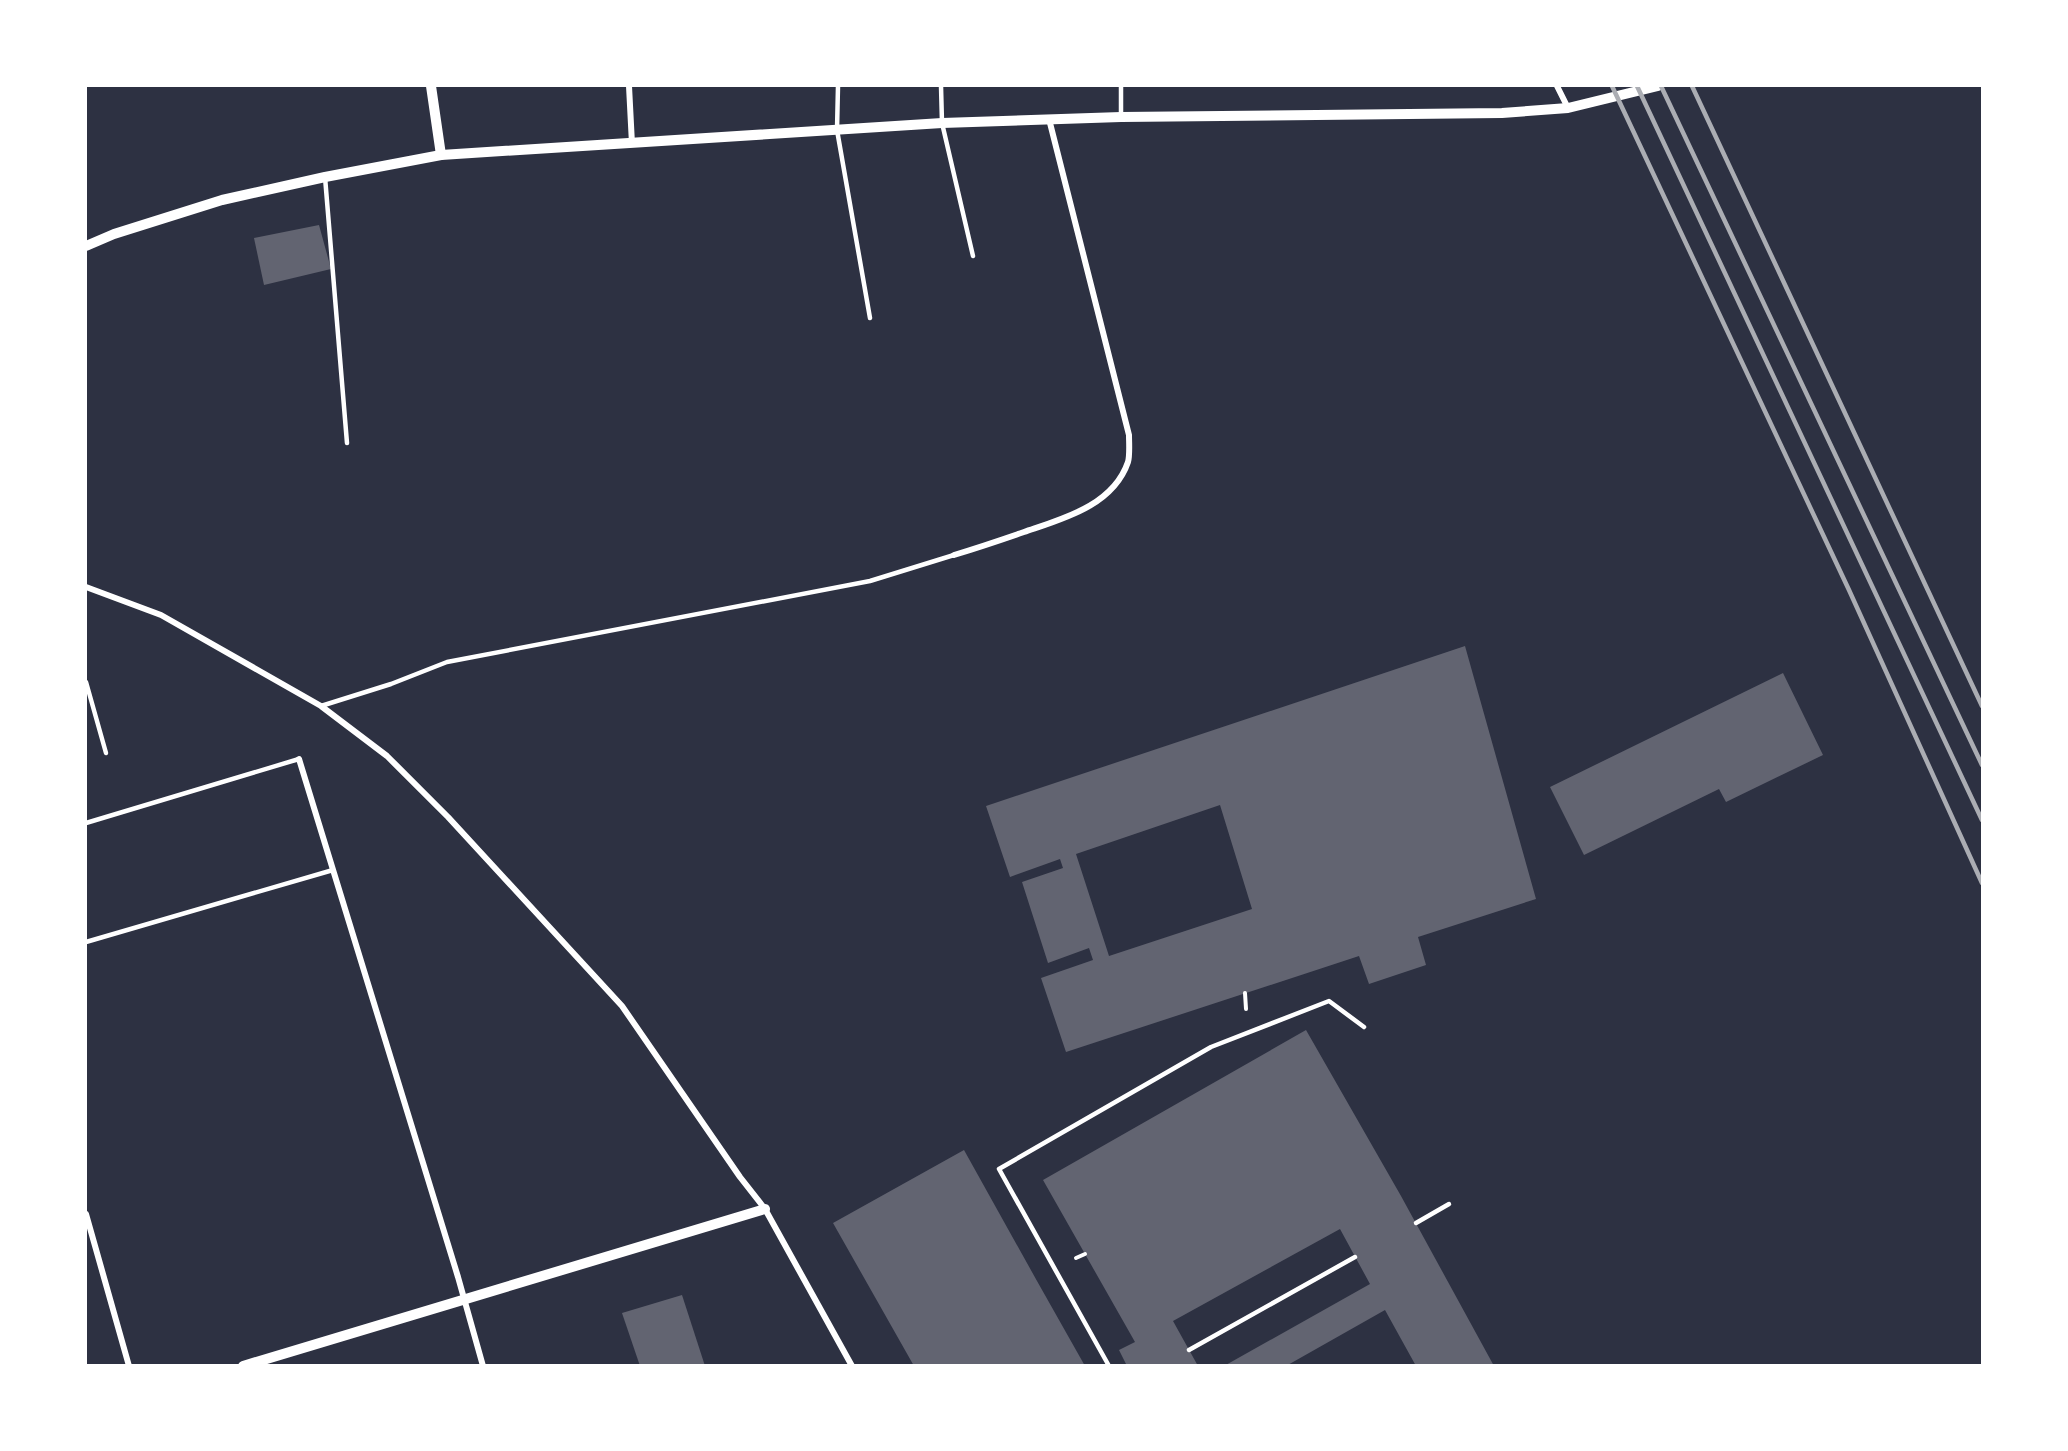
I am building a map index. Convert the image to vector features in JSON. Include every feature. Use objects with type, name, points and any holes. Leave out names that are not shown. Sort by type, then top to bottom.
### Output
[{"type":"street","points":[[431,86],[441,155]]},
{"type":"street","points":[[629,86],[632,144]]},
{"type":"street","points":[[1557,86],[1568,108]]},
{"type":"street","points":[[86,246],[114,234],[222,200],[441,155],[942,123],[1121,117],[1502,113],[1568,108],[1658,86]]},
{"type":"street","points":[[954,555],[1065,518],[1084,509],[1104,496],[1118,481],[1128,461],[1129,435],[1049,119]]},
{"type":"street","points":[[86,587],[161,615],[321,706],[387,756],[441,809],[622,1006],[740,1177],[765,1209],[852,1365]]},
{"type":"street","points":[[299,759],[465,1299],[483,1365]]},
{"type":"street","points":[[243,1365],[765,1209]]},
{"type":"street","points":[[86,1214],[129,1365]]},
{"type":"lane","points":[[838,86],[837,130],[870,318]]},
{"type":"lane","points":[[940,86],[942,123],[973,256]]},
{"type":"lane","points":[[1121,86],[1121,117]]},
{"type":"lane","points":[[325,177],[347,443]]},
{"type":"lane","points":[[321,706],[391,684],[447,662],[510,648],[870,581],[954,555]]},
{"type":"lane","points":[[86,682],[106,753]]},
{"type":"lane","points":[[86,823],[299,759]]},
{"type":"lane","points":[[86,942],[333,870]]},
{"type":"lane","points":[[1109,1365],[999,1169],[1211,1047],[1329,1001],[1364,1027]]},
{"type":"lane","points":[[1416,1223],[1449,1204]]},
{"type":"lane","points":[[1189,1350],[1355,1257]]},
{"type":"building","points":[[319,225],[331,269],[264,285],[254,238]]},
{"type":"building","points":[[1465,646],[1536,899],[1418,937],[1426,965],[1369,984],[1359,956],[1066,1052],[1041,978],[1093,960],[1089,948],[1048,963],[1022,882],[1063,868],[1060,859],[1010,877],[986,806]],"holes":[[[1220,805],[1252,909],[1109,956],[1076,854]]]},
{"type":"building","points":[[1783,673],[1823,755],[1726,802],[1719,789],[1584,855],[1550,787]]},
{"type":"building","points":[[1306,1030],[1401,1196],[1494,1366],[1416,1366],[1385,1310],[1286,1366],[1224,1366],[1370,1284],[1340,1229],[1173,1321],[1198,1366],[1127,1366],[1119,1350],[1135,1342],[1043,1180]]},
{"type":"building","points":[[964,1150],[1085,1366],[914,1366],[833,1223]]},
{"type":"building","points":[[682,1295],[705,1366],[640,1366],[622,1313]]},
{"type":"railway","points":[[1612,86],[1849,590],[1982,883]]},
{"type":"railway","points":[[1637,86],[1982,820]]},
{"type":"railway","points":[[1661,86],[1982,765]]},
{"type":"railway","points":[[1692,86],[1982,706]]}]
